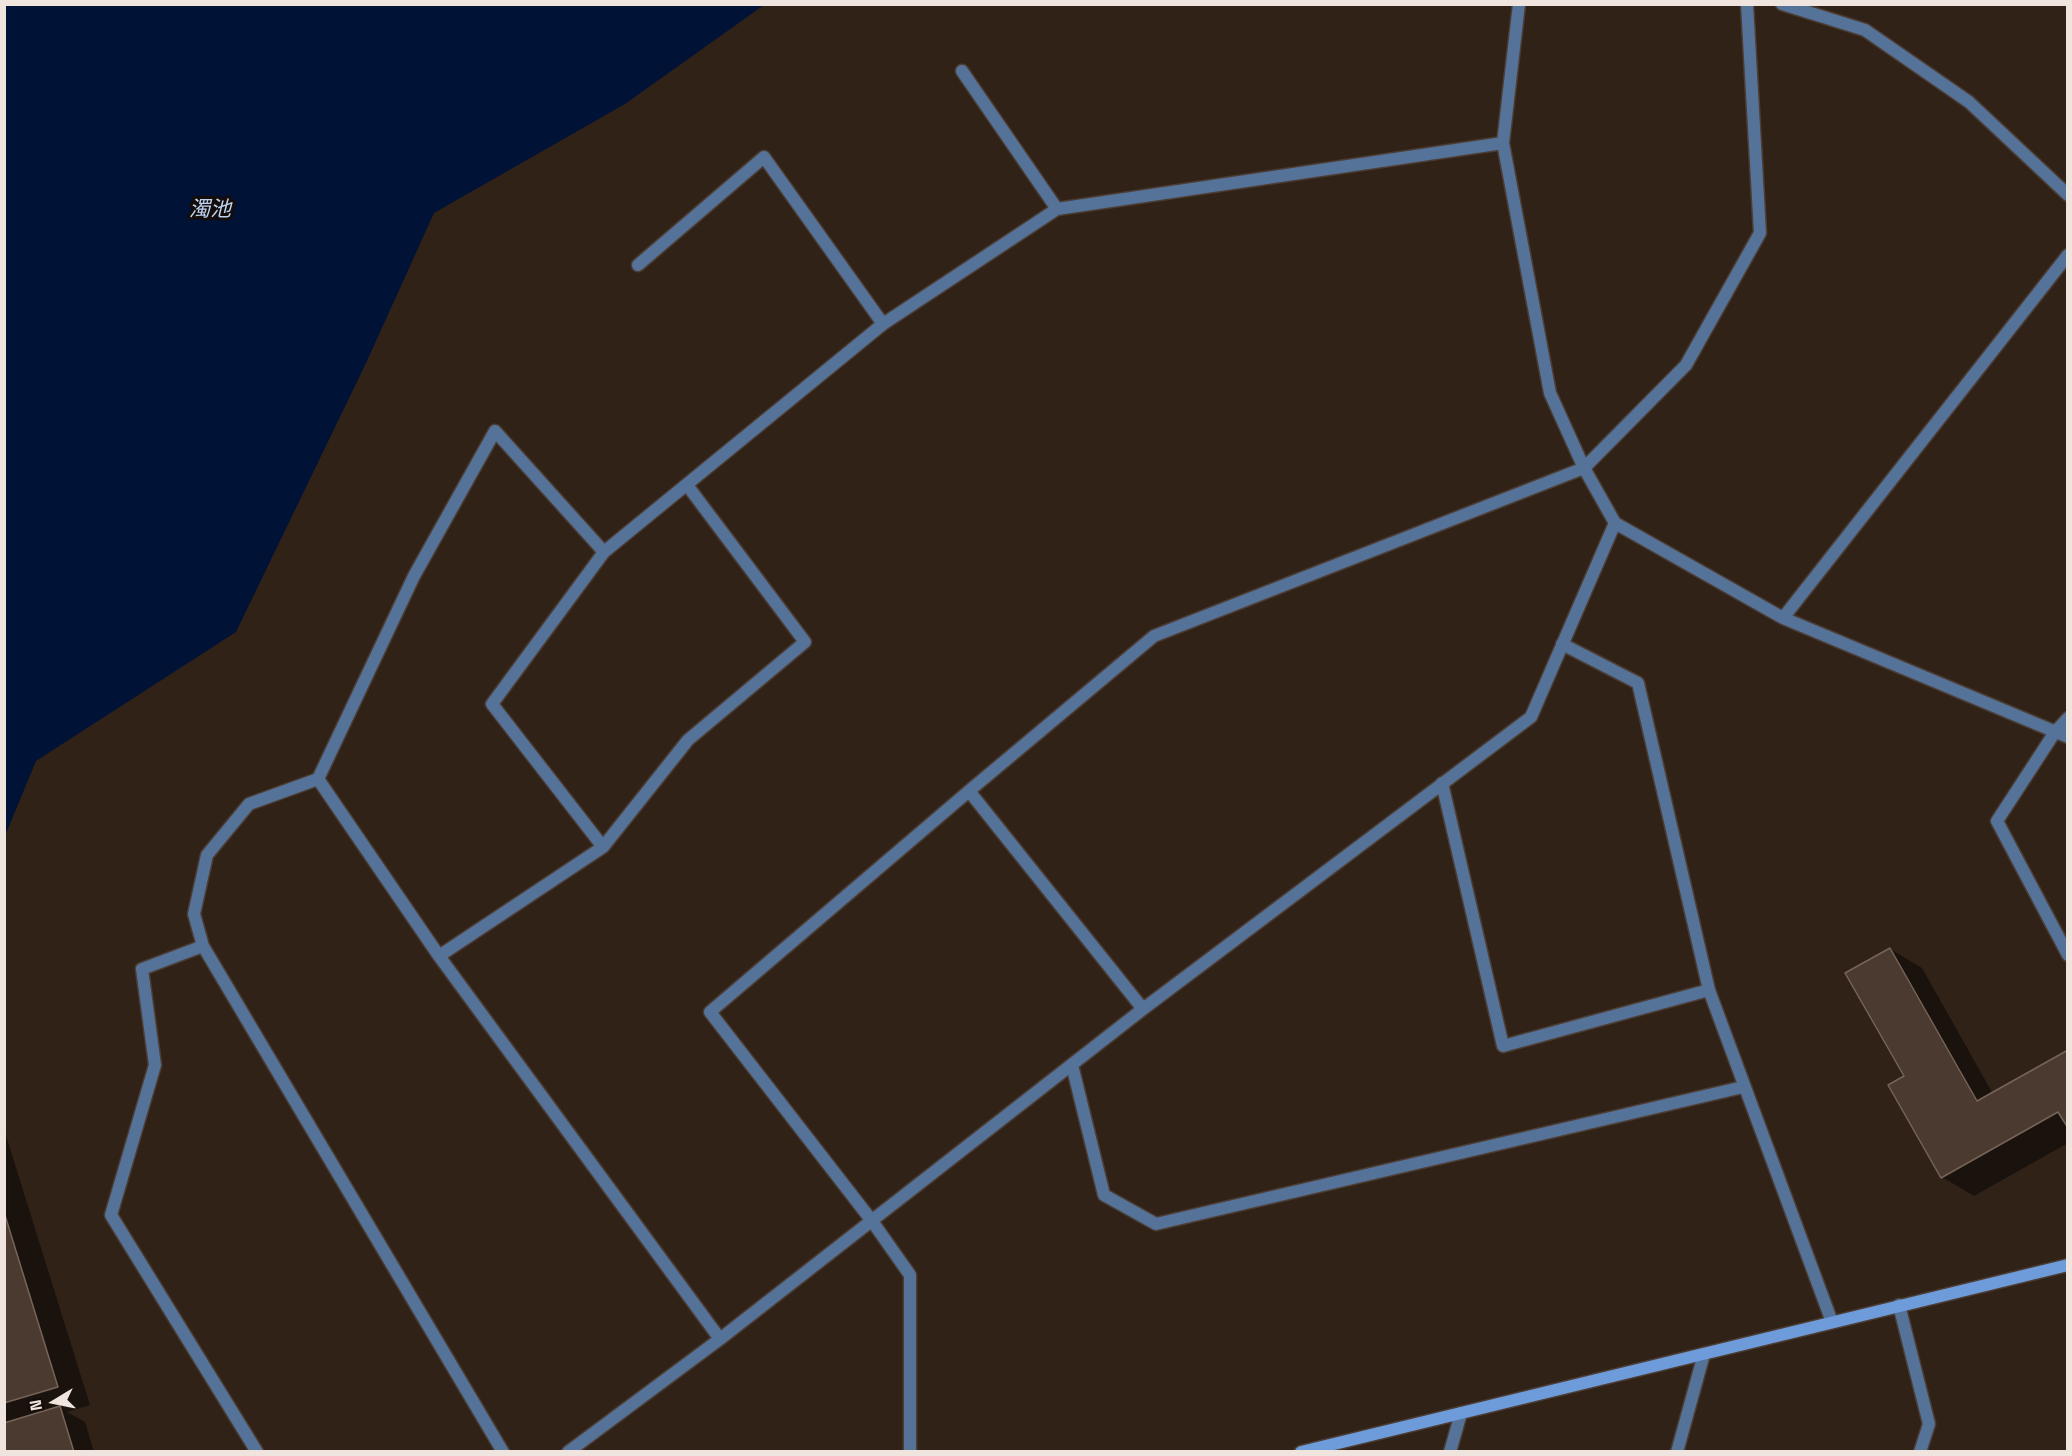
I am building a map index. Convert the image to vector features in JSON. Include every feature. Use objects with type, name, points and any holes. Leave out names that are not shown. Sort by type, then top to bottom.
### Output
[{"type":"street","points":[[1519,4],[1503,143],[1550,393],[1584,468],[1615,523],[1783,618],[2067,737]]},
{"type":"street","points":[[910,1452],[910,1275],[872,1221],[710,1012],[1154,636],[1584,468],[1686,365],[1760,233],[1747,4]]},
{"type":"street","points":[[1782,4],[1864,30],[1969,102],[2067,195]]},
{"type":"street","points":[[962,71],[1057,209]]},
{"type":"street","points":[[603,847],[492,704],[604,552],[883,324],[1057,209],[1503,143]]},
{"type":"street","points":[[638,265],[764,157],[883,324]]},
{"type":"street","points":[[1783,618],[2067,255]]},
{"type":"street","points":[[503,1452],[203,946],[194,914],[207,855],[249,804],[318,779],[414,576],[495,431],[604,552]]},
{"type":"street","points":[[439,956],[603,847],[688,740],[805,642],[687,485]]},
{"type":"street","points":[[568,1452],[720,1340],[1143,1009],[1531,717],[1615,523]]},
{"type":"street","points":[[1562,644],[1638,683],[1709,990],[1743,1088],[1832,1322]]},
{"type":"street","points":[[2067,718],[2055,732],[1997,820],[2067,955]]},
{"type":"street","points":[[318,779],[439,956],[720,1340]]},
{"type":"street","points":[[1442,783],[1503,1046],[1709,990]]},
{"type":"street","points":[[969,791],[1143,1009]]},
{"type":"street","points":[[203,946],[142,969],[155,1065],[111,1215],[257,1452]]},
{"type":"street","points":[[1072,1065],[1104,1195],[1156,1224],[1743,1088]]},
{"type":"street","points":[[1301,1452],[2067,1265]]},
{"type":"street","points":[[1899,1305],[1929,1424],[1920,1452]]},
{"type":"street","points":[[1677,1452],[1704,1354]]},
{"type":"street","points":[[1450,1452],[1461,1413]]},
{"type":"water","name":"濁池","points":[[5,4],[764,5],[625,104],[434,213],[367,361],[236,632],[36,761],[5,836]]},
{"type":"building","points":[[1890,948],[1977,1101],[2068,1050],[2068,1128],[2058,1112],[1941,1178],[1888,1085],[1904,1076],[1845,973]]},
{"type":"building","points":[[4,1212],[58,1387],[4,1403]]},
{"type":"building","points":[[60,1406],[74,1452],[4,1452],[4,1423]]}]
